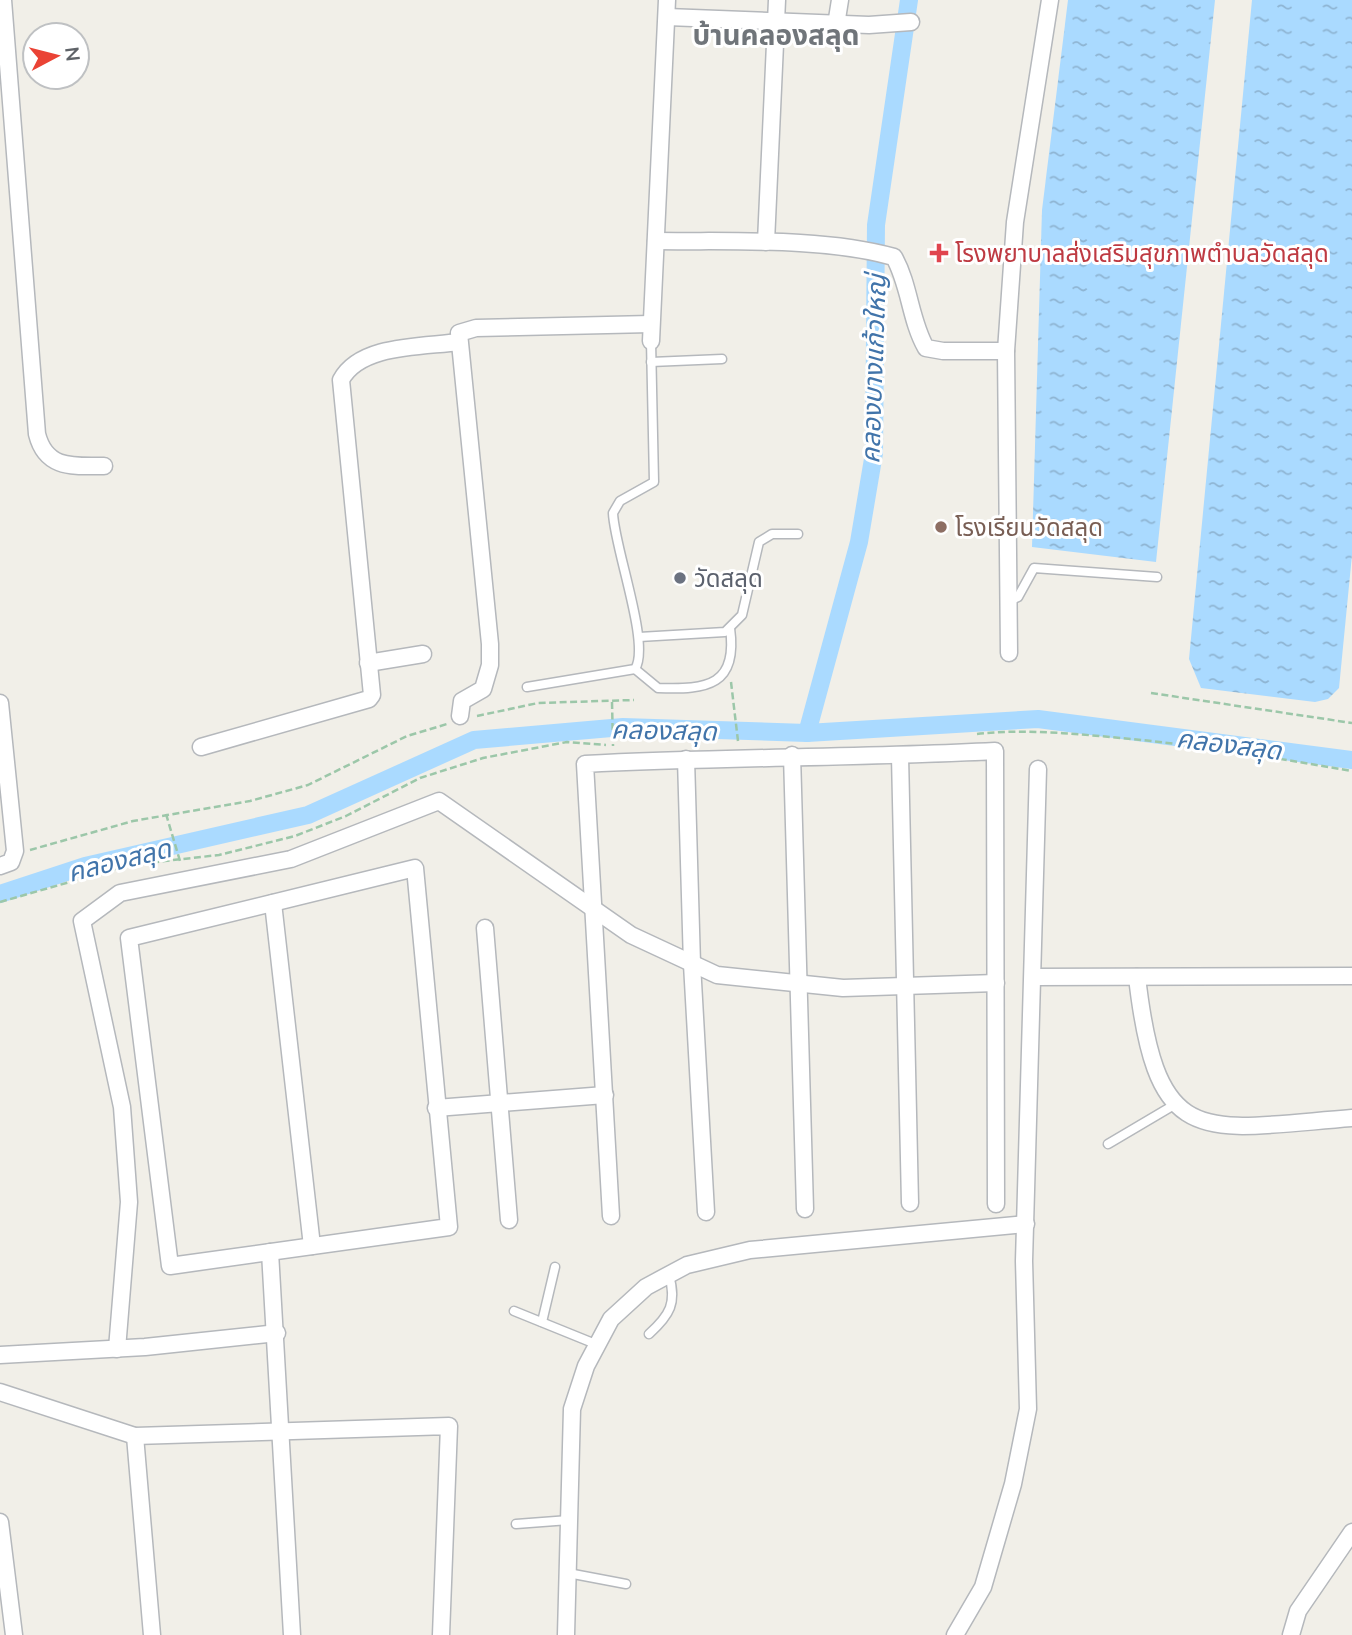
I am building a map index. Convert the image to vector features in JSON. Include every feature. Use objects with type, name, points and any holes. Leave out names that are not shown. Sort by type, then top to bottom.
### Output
[{"type":"street","points":[[3,0],[6,117],[39,443],[53,461],[66,466],[104,466]]},
{"type":"street","points":[[651,341],[667,0]]},
{"type":"street","points":[[766,242],[777,0]]},
{"type":"street","points":[[836,24],[840,0]]},
{"type":"street","points":[[1009,653],[1006,351],[1015,222],[1050,0]]},
{"type":"street","points":[[667,17],[869,25],[910,21]]},
{"type":"street","points":[[656,241],[766,242],[849,249],[894,257],[902,271],[916,328],[926,348],[943,351],[1006,351]]},
{"type":"street","points":[[459,719],[461,701],[482,689],[490,665],[460,330],[651,324]]},
{"type":"street","points":[[201,747],[365,702],[372,695],[341,380],[347,369],[361,359],[392,351],[459,342]]},
{"type":"street","points":[[368,663],[423,654]]},
{"type":"street","points":[[0,703],[15,851],[11,862],[0,866]]},
{"type":"street","points":[[611,1216],[585,764],[792,755],[900,756],[995,751],[996,1204]]},
{"type":"street","points":[[792,755],[805,1209]]},
{"type":"street","points":[[900,756],[910,1203]]},
{"type":"street","points":[[686,759],[692,964],[706,1212]]},
{"type":"street","points":[[955,1635],[983,1587],[1028,1409],[1024,1261],[1038,769]]},
{"type":"street","points":[[117,1349],[129,1202],[122,1107],[82,921],[120,893],[291,859],[439,801],[631,935],[717,975],[843,988],[996,983]]},
{"type":"street","points":[[415,868],[449,1227],[170,1266],[129,938],[273,903],[415,868]]},
{"type":"street","points":[[273,903],[313,1246]]},
{"type":"street","points":[[485,928],[509,1220]]},
{"type":"street","points":[[1033,977],[1352,976]]},
{"type":"street","points":[[1137,977],[1143,1026],[1160,1082],[1174,1105],[1210,1125],[1252,1126],[1352,1118]]},
{"type":"street","points":[[436,1108],[605,1095]]},
{"type":"street","points":[[566,1635],[572,1409],[586,1366],[611,1319],[646,1287],[687,1265],[750,1250],[1026,1224]]},
{"type":"street","points":[[270,1252],[277,1333],[292,1635]]},
{"type":"street","points":[[0,1355],[117,1349],[277,1333]]},
{"type":"street","points":[[0,1392],[135,1436],[449,1426],[440,1635]]},
{"type":"street","points":[[135,1436],[152,1635]]},
{"type":"street","points":[[0,1522],[14,1635]]},
{"type":"street","points":[[1290,1635],[1298,1611],[1352,1532]]},
{"type":"lane","points":[[635,669],[638,664],[639,637],[613,513],[620,501],[654,482],[651,341]]},
{"type":"lane","points":[[651,362],[722,359]]},
{"type":"lane","points":[[639,637],[714,633],[730,628],[742,615],[759,542],[772,534],[798,534]]},
{"type":"lane","points":[[1009,601],[1018,597],[1034,568],[1157,577]]},
{"type":"lane","points":[[527,687],[635,669],[658,688],[705,685],[730,665],[733,651],[730,628]]},
{"type":"lane","points":[[1108,1144],[1174,1105]]},
{"type":"lane","points":[[542,1322],[555,1267]]},
{"type":"lane","points":[[649,1334],[665,1320],[673,1307],[674,1291],[669,1275]]},
{"type":"lane","points":[[514,1311],[598,1345]]},
{"type":"lane","points":[[516,1524],[569,1520]]},
{"type":"lane","points":[[568,1573],[626,1584]]},
{"type":"path","points":[[731,680],[738,745]]},
{"type":"path","points":[[1151,693],[1352,723]]},
{"type":"path","points":[[27,851],[167,816],[250,801],[308,785],[407,736],[459,719],[526,704],[634,700]]},
{"type":"path","points":[[612,702],[613,746]]},
{"type":"path","points":[[167,816],[180,861]]},
{"type":"water","points":[[1068,0],[1215,0],[1156,562],[1032,547],[1042,210]]},
{"type":"water","points":[[1252,0],[1352,0],[1352,555],[1339,688],[1328,699],[1315,702],[1201,688],[1189,659]]},
{"type":"waterway","name":"คลองบางแก้วใหญ่","points":[[807,733],[859,542],[874,453],[876,225],[909,0]]},
{"type":"waterway","name":"คลองสลุด","points":[[0,894],[85,866],[308,815],[474,740],[623,727],[807,733],[1038,719],[1352,760]]},
{"type":"place","name":"โรงพยาบาลส่งเสริมสุขภาพตำบลวัดสลุด","points":[[939,253]]},
{"type":"place","name":"โรงเรียนวัดสลุด","points":[[941,527]]},
{"type":"place","name":"วัดสลุด","points":[[680,578]]},
{"type":"district","name":"บ้านคลองสลุด","points":[[776,34]]}]
